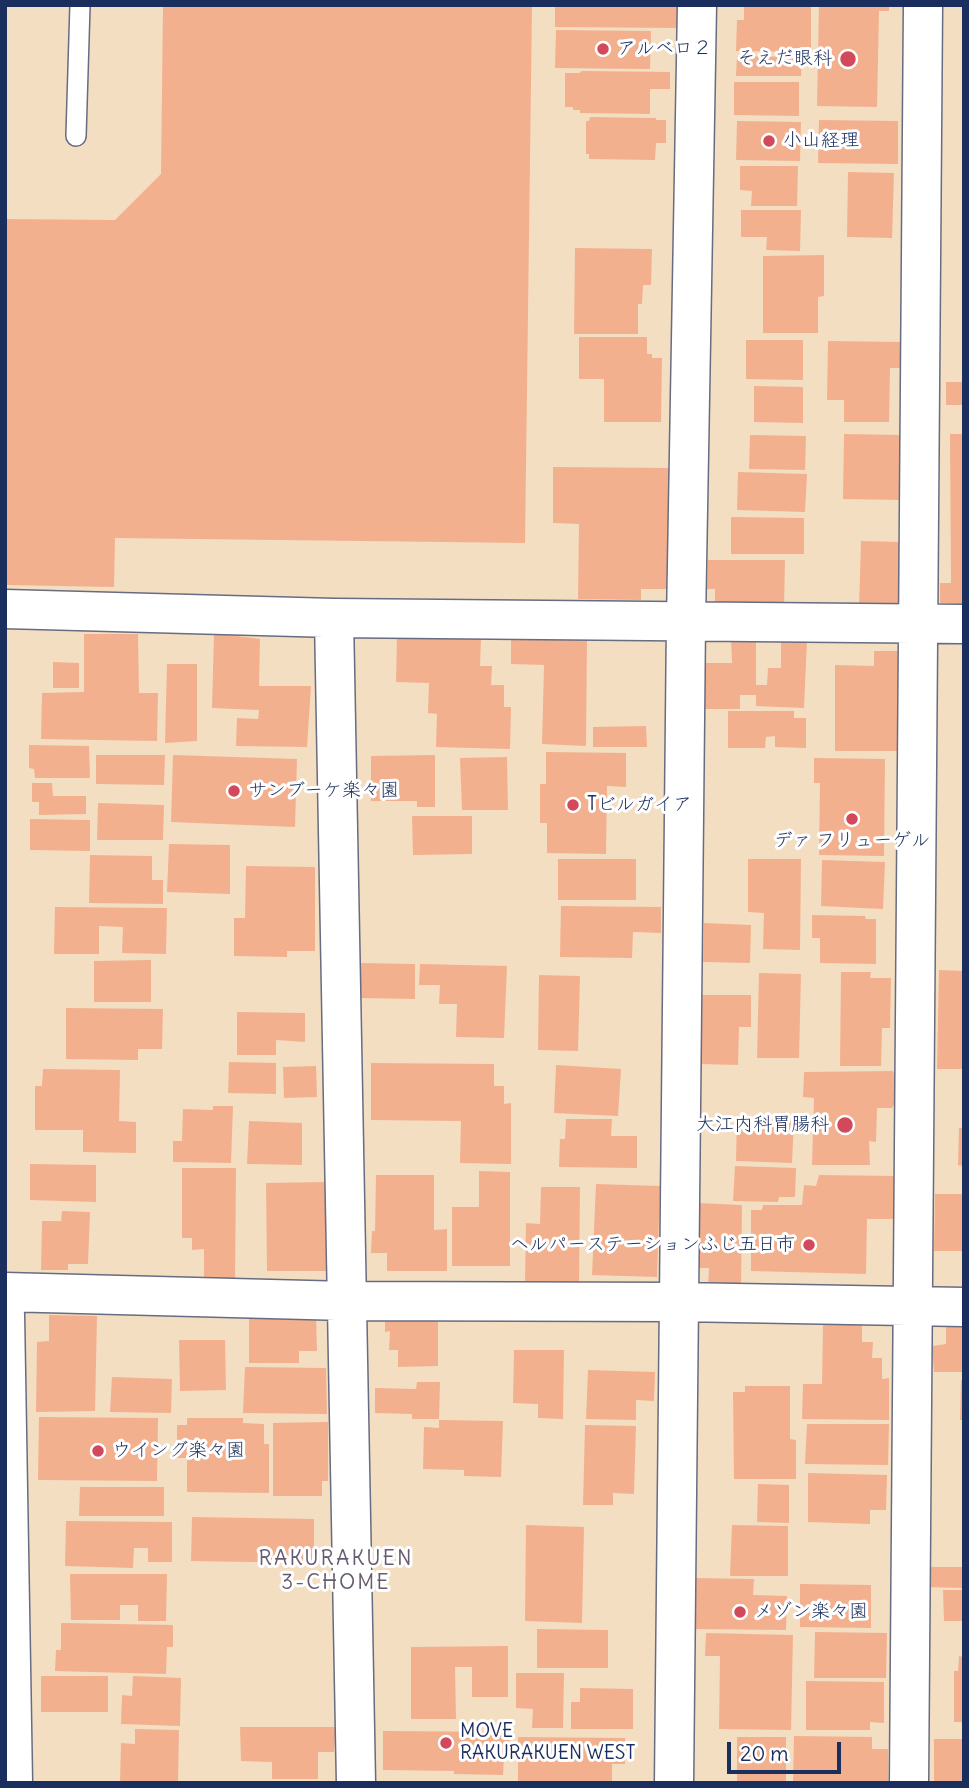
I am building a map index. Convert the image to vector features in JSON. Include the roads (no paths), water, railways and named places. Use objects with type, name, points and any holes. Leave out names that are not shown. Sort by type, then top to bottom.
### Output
[{"type":"street","points":[[674,1783],[686,621],[697,5]]},
{"type":"street","points":[[909,1783],[923,5]]},
{"type":"street","points":[[5,609],[334,618],[964,624]]},
{"type":"street","points":[[334,618],[356,1783]]},
{"type":"street","points":[[5,1292],[346,1301],[678,1302],[964,1307]]},
{"type":"street","points":[[5,1314],[13,1783]]},
{"type":"lane","points":[[76,136],[80,5]]},
{"type":"place","name":"アルベロ２","points":[[603,49]]},
{"type":"place","name":"そえだ眼科","points":[[848,59]]},
{"type":"place","name":"小山経理","points":[[769,141]]},
{"type":"place","name":"サンブーケ楽々園","points":[[234,791]]},
{"type":"place","name":"Tビルガイア","points":[[573,805]]},
{"type":"place","name":"デァ フリューゲル","points":[[852,819]]},
{"type":"place","name":"大江内科胃腸科","points":[[845,1125]]},
{"type":"place","name":"ヘルパーステーションふじ五日市","points":[[809,1245]]},
{"type":"place","name":"ウイング楽々園","points":[[98,1451]]},
{"type":"place","name":"メゾン楽々園","points":[[740,1612]]},
{"type":"place","name":"MOVE RAKURAKUEN WEST","points":[[446,1743]]},
{"type":"district","name":"RAKURAKUEN 3-CHOME","points":[[336,1571]]}]
